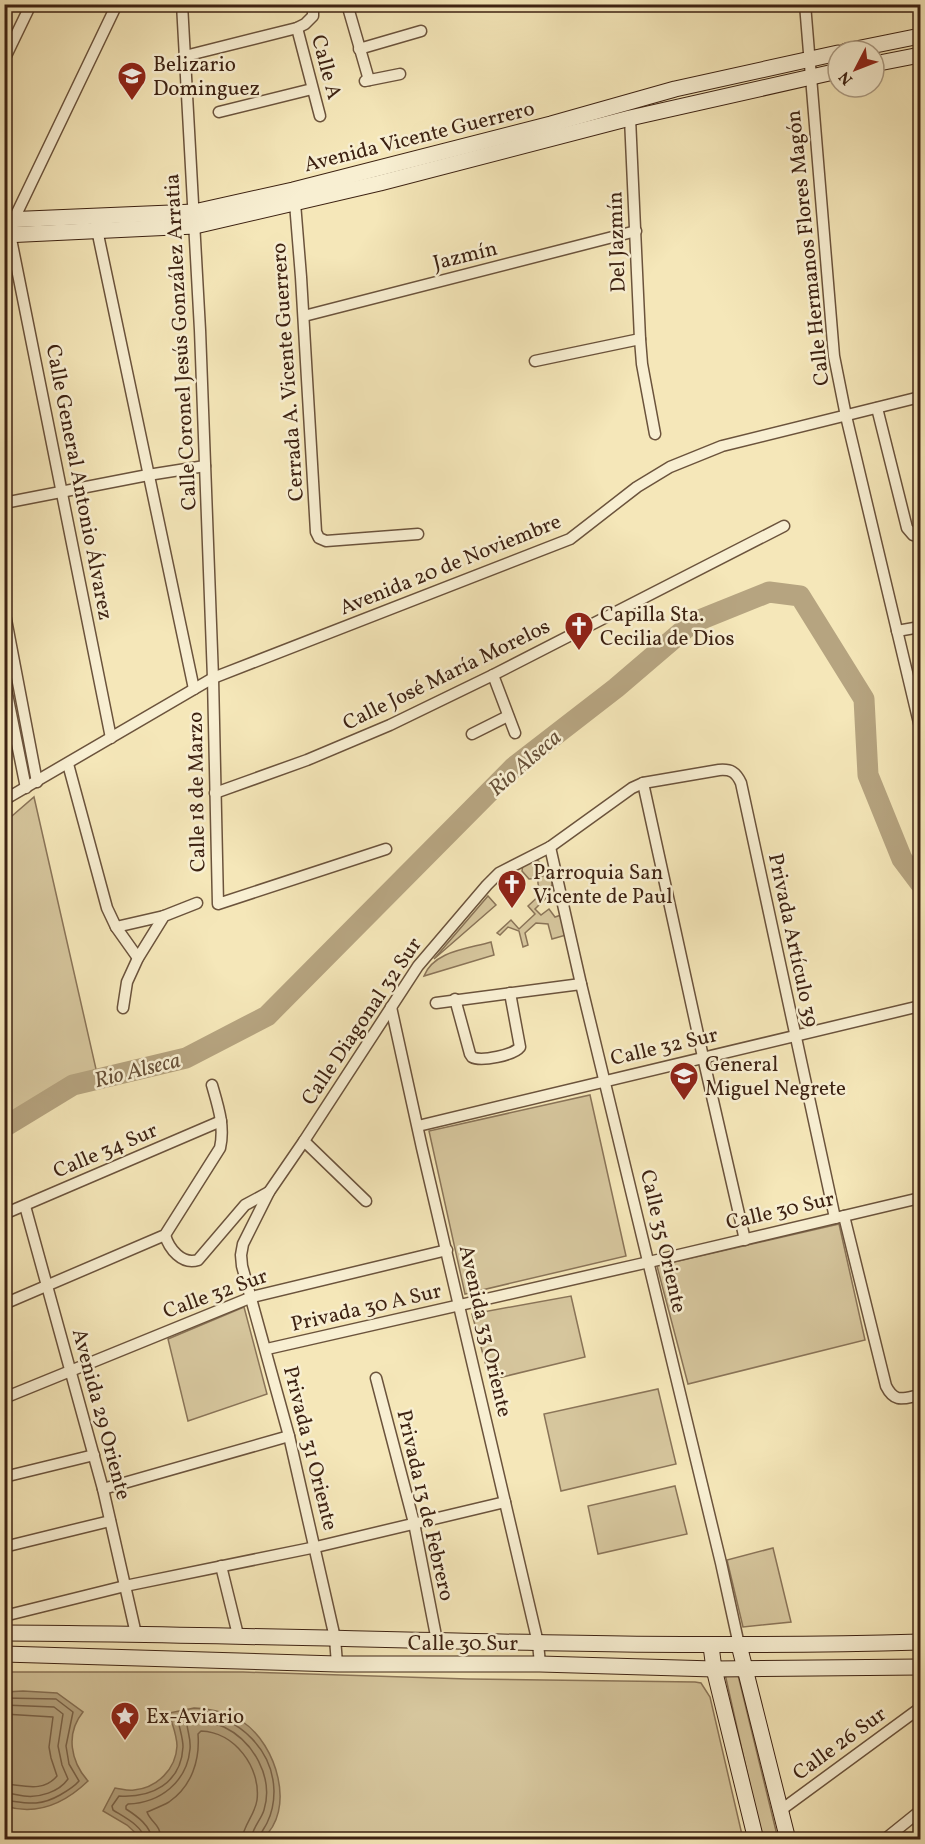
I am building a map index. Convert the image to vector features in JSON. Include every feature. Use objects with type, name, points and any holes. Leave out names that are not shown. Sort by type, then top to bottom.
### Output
[{"type":"main road","points":[[886,43],[921,36]]},
{"type":"main road","name":"Avenida Vicente Guerrero","points":[[7,234],[96,224],[195,219],[295,204],[553,131],[675,89],[826,54]]},
{"type":"main road","points":[[886,62],[921,55]]},
{"type":"main road","name":"Avenida Vicente Guerrero","points":[[195,219],[293,190],[553,131],[630,118],[826,74]]},
{"type":"main road","name":"Avenida Vicente Guerrero","points":[[9,219],[96,224]]},
{"type":"main road","name":"Calle 30 Sur","points":[[4,1633],[238,1635],[711,1646],[921,1642]]},
{"type":"main road","points":[[739,1645],[788,1839]]},
{"type":"main road","points":[[711,1646],[714,1669],[756,1839]]},
{"type":"main road","name":"Calle 30 Sur","points":[[4,1654],[337,1664],[540,1664],[714,1669],[921,1667]]},
{"type":"street","points":[[4,60],[31,4]]},
{"type":"street","points":[[7,234],[9,219],[117,4]]},
{"type":"street","name":"Calle Coronel Jesús González Arratia","points":[[182,4],[195,219],[213,678]]},
{"type":"street","points":[[347,4],[367,81],[400,74]]},
{"type":"street","name":"Calle Hermanos Flores Magón","points":[[805,4],[831,335],[846,416],[897,632],[917,702],[921,727]]},
{"type":"street","points":[[185,56],[297,28],[305,24],[313,10]]},
{"type":"street","name":"Calle A","points":[[297,28],[320,116]]},
{"type":"street","points":[[359,49],[422,31]]},
{"type":"street","points":[[219,112],[312,89]]},
{"type":"street","name":"Del Jazmín","points":[[630,118],[640,339],[642,364],[655,434]]},
{"type":"street","name":"Cerrada A. Vicente Guerrero","points":[[295,204],[304,316],[316,532],[319,538],[326,541],[418,534]]},
{"type":"street","points":[[96,224],[194,689]]},
{"type":"street","name":"Jazmín","points":[[304,316],[636,231]]},
{"type":"street","name":"Calle General Antonio Álvarez","points":[[7,234],[111,738]]},
{"type":"street","points":[[535,361],[640,339]]},
{"type":"street","name":"Avenida 20 de Noviembre","points":[[4,800],[213,678],[570,539],[637,487],[670,467],[704,452],[921,397]]},
{"type":"street","points":[[877,408],[907,528],[913,535],[921,537]]},
{"type":"street","points":[[4,503],[205,466]]},
{"type":"street","name":"Calle José María Morelos","points":[[215,793],[308,760],[390,725],[493,675],[784,526]]},
{"type":"street","points":[[4,609],[37,782]]},
{"type":"street","points":[[897,632],[921,627]]},
{"type":"street","points":[[493,675],[515,733]]},
{"type":"street","name":"Calle 18 de Marzo","points":[[213,678],[218,904],[386,849]]},
{"type":"street","points":[[4,679],[26,788]]},
{"type":"street","points":[[472,734],[508,716]]},
{"type":"street","points":[[68,764],[106,908],[116,927],[138,958]]},
{"type":"street","name":"Calle Diagonal 32 Sur","points":[[243,1244],[269,1192],[418,966],[499,873],[550,847],[632,788],[643,783],[729,769],[737,775]]},
{"type":"street","name":"Privada Artículo 39","points":[[737,775],[741,783],[795,1036],[840,1217],[886,1386],[895,1398],[921,1395]]},
{"type":"street","points":[[643,783],[745,1240]]},
{"type":"street","name":"Calle 35 Oriente","points":[[550,847],[739,1645]]},
{"type":"street","points":[[116,927],[164,916],[197,903]]},
{"type":"street","points":[[123,1008],[127,982],[138,958],[164,916]]},
{"type":"street","points":[[436,1003],[581,984]]},
{"type":"street","points":[[455,999],[470,1054],[479,1060],[514,1053],[520,1047],[510,993]]},
{"type":"street","name":"Calle 32 Sur","points":[[418,1126],[921,1006]]},
{"type":"street","name":"Avenida 33 Oriente","points":[[392,1007],[538,1642],[540,1664]]},
{"type":"street","points":[[4,1304],[165,1235],[220,1148],[223,1136],[212,1085]]},
{"type":"street","name":"Calle 34 Sur","points":[[4,1214],[221,1121]]},
{"type":"street","points":[[304,1141],[366,1202]]},
{"type":"street","points":[[165,1235],[170,1247],[179,1256],[192,1262],[198,1260],[245,1205],[269,1192]]},
{"type":"street","name":"Calle 30 Sur","points":[[649,1262],[921,1198]]},
{"type":"street","name":"Avenida 29 Oriente","points":[[25,1206],[103,1489],[135,1634]]},
{"type":"street","name":"Privada 31 Oriente","points":[[243,1244],[242,1266],[290,1436],[335,1638],[337,1664]]},
{"type":"street","name":"Calle 32 Sur","points":[[4,1398],[252,1297],[447,1250]]},
{"type":"street","name":"Privada 30 A Sur","points":[[267,1349],[649,1262]]},
{"type":"street","name":"Privada 13 de Febrero","points":[[376,1378],[414,1523],[437,1641]]},
{"type":"street","points":[[103,1489],[290,1436]]},
{"type":"street","points":[[4,1477],[94,1455]]},
{"type":"street","points":[[4,1616],[125,1586],[316,1547],[505,1502]]},
{"type":"street","points":[[4,1546],[110,1521]]},
{"type":"street","points":[[222,1566],[238,1635]]},
{"type":"street","name":"Calle 26 Sur","points":[[781,1810],[921,1708]]},
{"type":"street","points":[[884,1839],[921,1811]]},
{"type":"shaded area","points":[[34,797],[96,1069],[5,1119],[5,822]]},
{"type":"shaded area","points":[[535,858],[543,865],[541,876],[548,876],[552,880],[552,885],[548,890],[539,887],[539,878],[529,879],[522,871],[523,864]]},
{"type":"shaded area","points":[[544,891],[548,896],[535,909],[541,915],[549,909],[555,917],[561,915],[566,935],[552,939],[548,924],[536,923],[525,933],[528,945],[523,947],[519,931],[508,927],[500,935],[497,933],[511,920],[519,929],[535,914],[528,906]]},
{"type":"shaded area","points":[[488,896],[496,905],[434,959]]},
{"type":"shaded area","points":[[491,942],[494,955],[424,976],[435,961],[443,956]]},
{"type":"shaded area","points":[[590,1095],[626,1256],[465,1294],[429,1131]]},
{"type":"shaded area","points":[[839,1224],[865,1340],[688,1384],[657,1266]]},
{"type":"shaded area","points":[[571,1296],[585,1357],[490,1380],[472,1314]]},
{"type":"shaded area","points":[[244,1307],[267,1394],[188,1421],[168,1339]]},
{"type":"shaded area","points":[[658,1389],[676,1464],[561,1491],[544,1414]]},
{"type":"shaded area","points":[[675,1486],[687,1534],[598,1554],[588,1506]]},
{"type":"shaded area","points":[[773,1548],[791,1622],[743,1627],[727,1560]]},
{"type":"shaded area","points":[[737,1671],[778,1839],[762,1839],[725,1674]]},
{"type":"shaded area","points":[[5,1672],[243,1672],[701,1683],[710,1697],[743,1839],[5,1840]]},
{"type":"water","points":[[5,1692],[57,1693],[83,1712],[74,1729],[72,1748],[74,1757],[88,1781],[60,1802],[28,1810],[5,1806]]},
{"type":"water","points":[[194,1708],[219,1712],[243,1722],[265,1745],[273,1761],[280,1795],[273,1827],[262,1839],[142,1839],[127,1825],[103,1811],[115,1788],[129,1790],[142,1788],[150,1786],[164,1776],[173,1762],[177,1746],[169,1713]]},
{"type":"waterway","name":"Rio Alseca","points":[[4,1127],[73,1085],[186,1058],[267,1016],[514,767],[616,688],[692,623],[769,592],[800,596],[864,699],[868,775],[902,859],[920,883]]},
{"type":"place","name":"Belizario Dominguez","points":[[132,102]]},
{"type":"place","name":"Capilla Sta. Cecilia de Dios","points":[[579,652]]},
{"type":"place","name":"Parroquia San Vicente de Paul","points":[[512,910]]},
{"type":"place","name":"General Miguel Negrete","points":[[684,1102]]},
{"type":"place","name":"Ex-Aviario","points":[[125,1742]]}]
